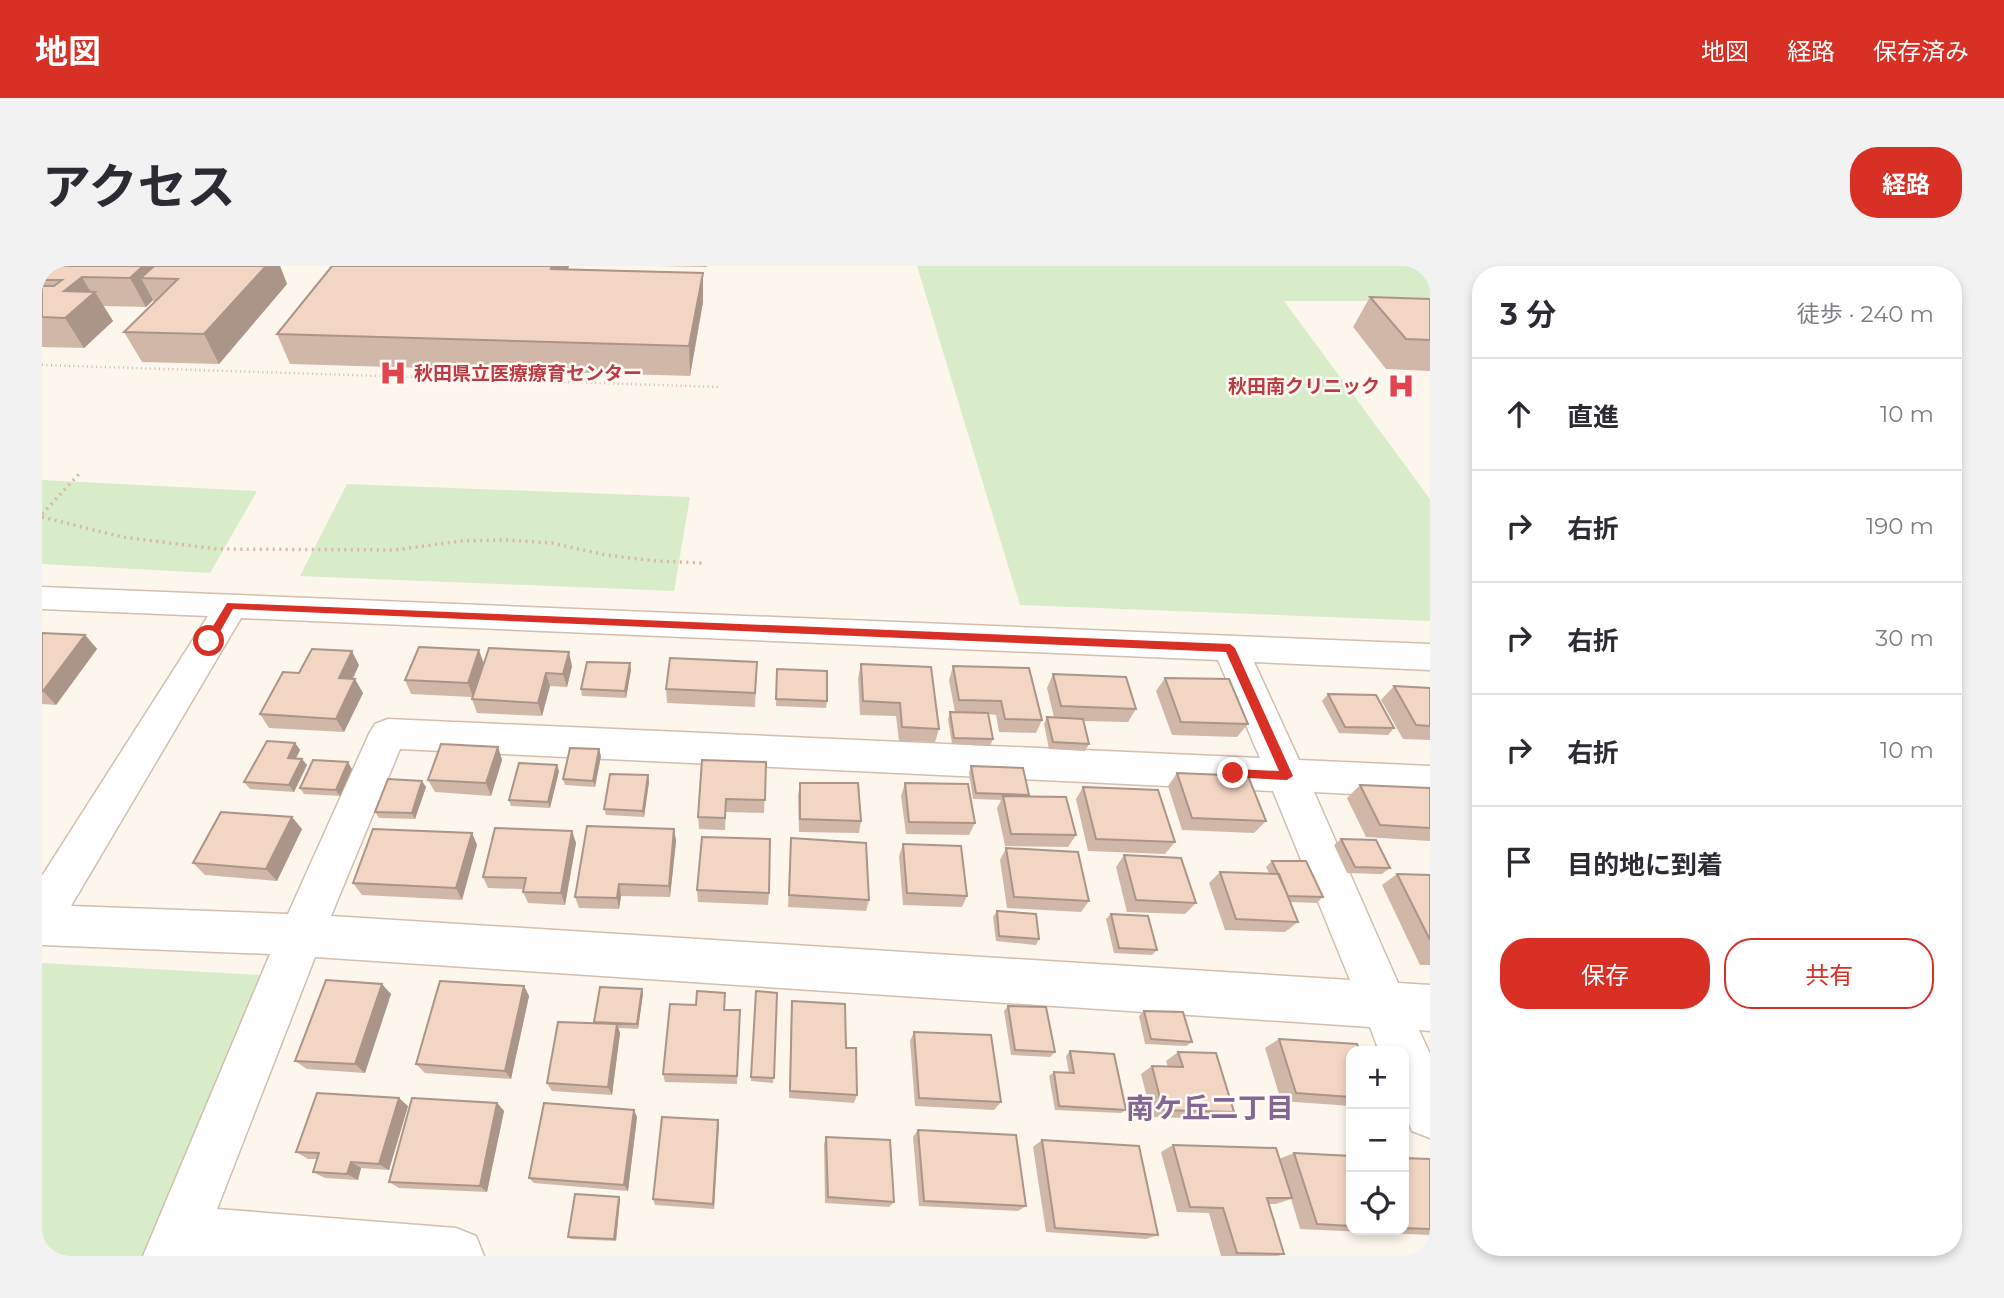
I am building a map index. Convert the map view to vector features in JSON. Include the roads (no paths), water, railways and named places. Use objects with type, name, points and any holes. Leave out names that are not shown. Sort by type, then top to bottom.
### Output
[{"type":"street","points":[[42,598],[1430,657]]},
{"type":"street","points":[[42,915],[231,606]]},
{"type":"street","points":[[1230,648],[1287,776],[1408,1007],[1430,1113]]},
{"type":"street","points":[[456,1256],[175,1245],[301,935],[388,734],[1430,782]]},
{"type":"street","points":[[42,925],[301,935],[1408,1007]]},
{"type":"place","name":"秋田県立医療療育センター","points":[[393,373]]},
{"type":"place","name":"秋田南クリニック","points":[[1401,386]]},
{"type":"district","name":"南ケ丘二丁目","points":[[1210,1108]]}]
